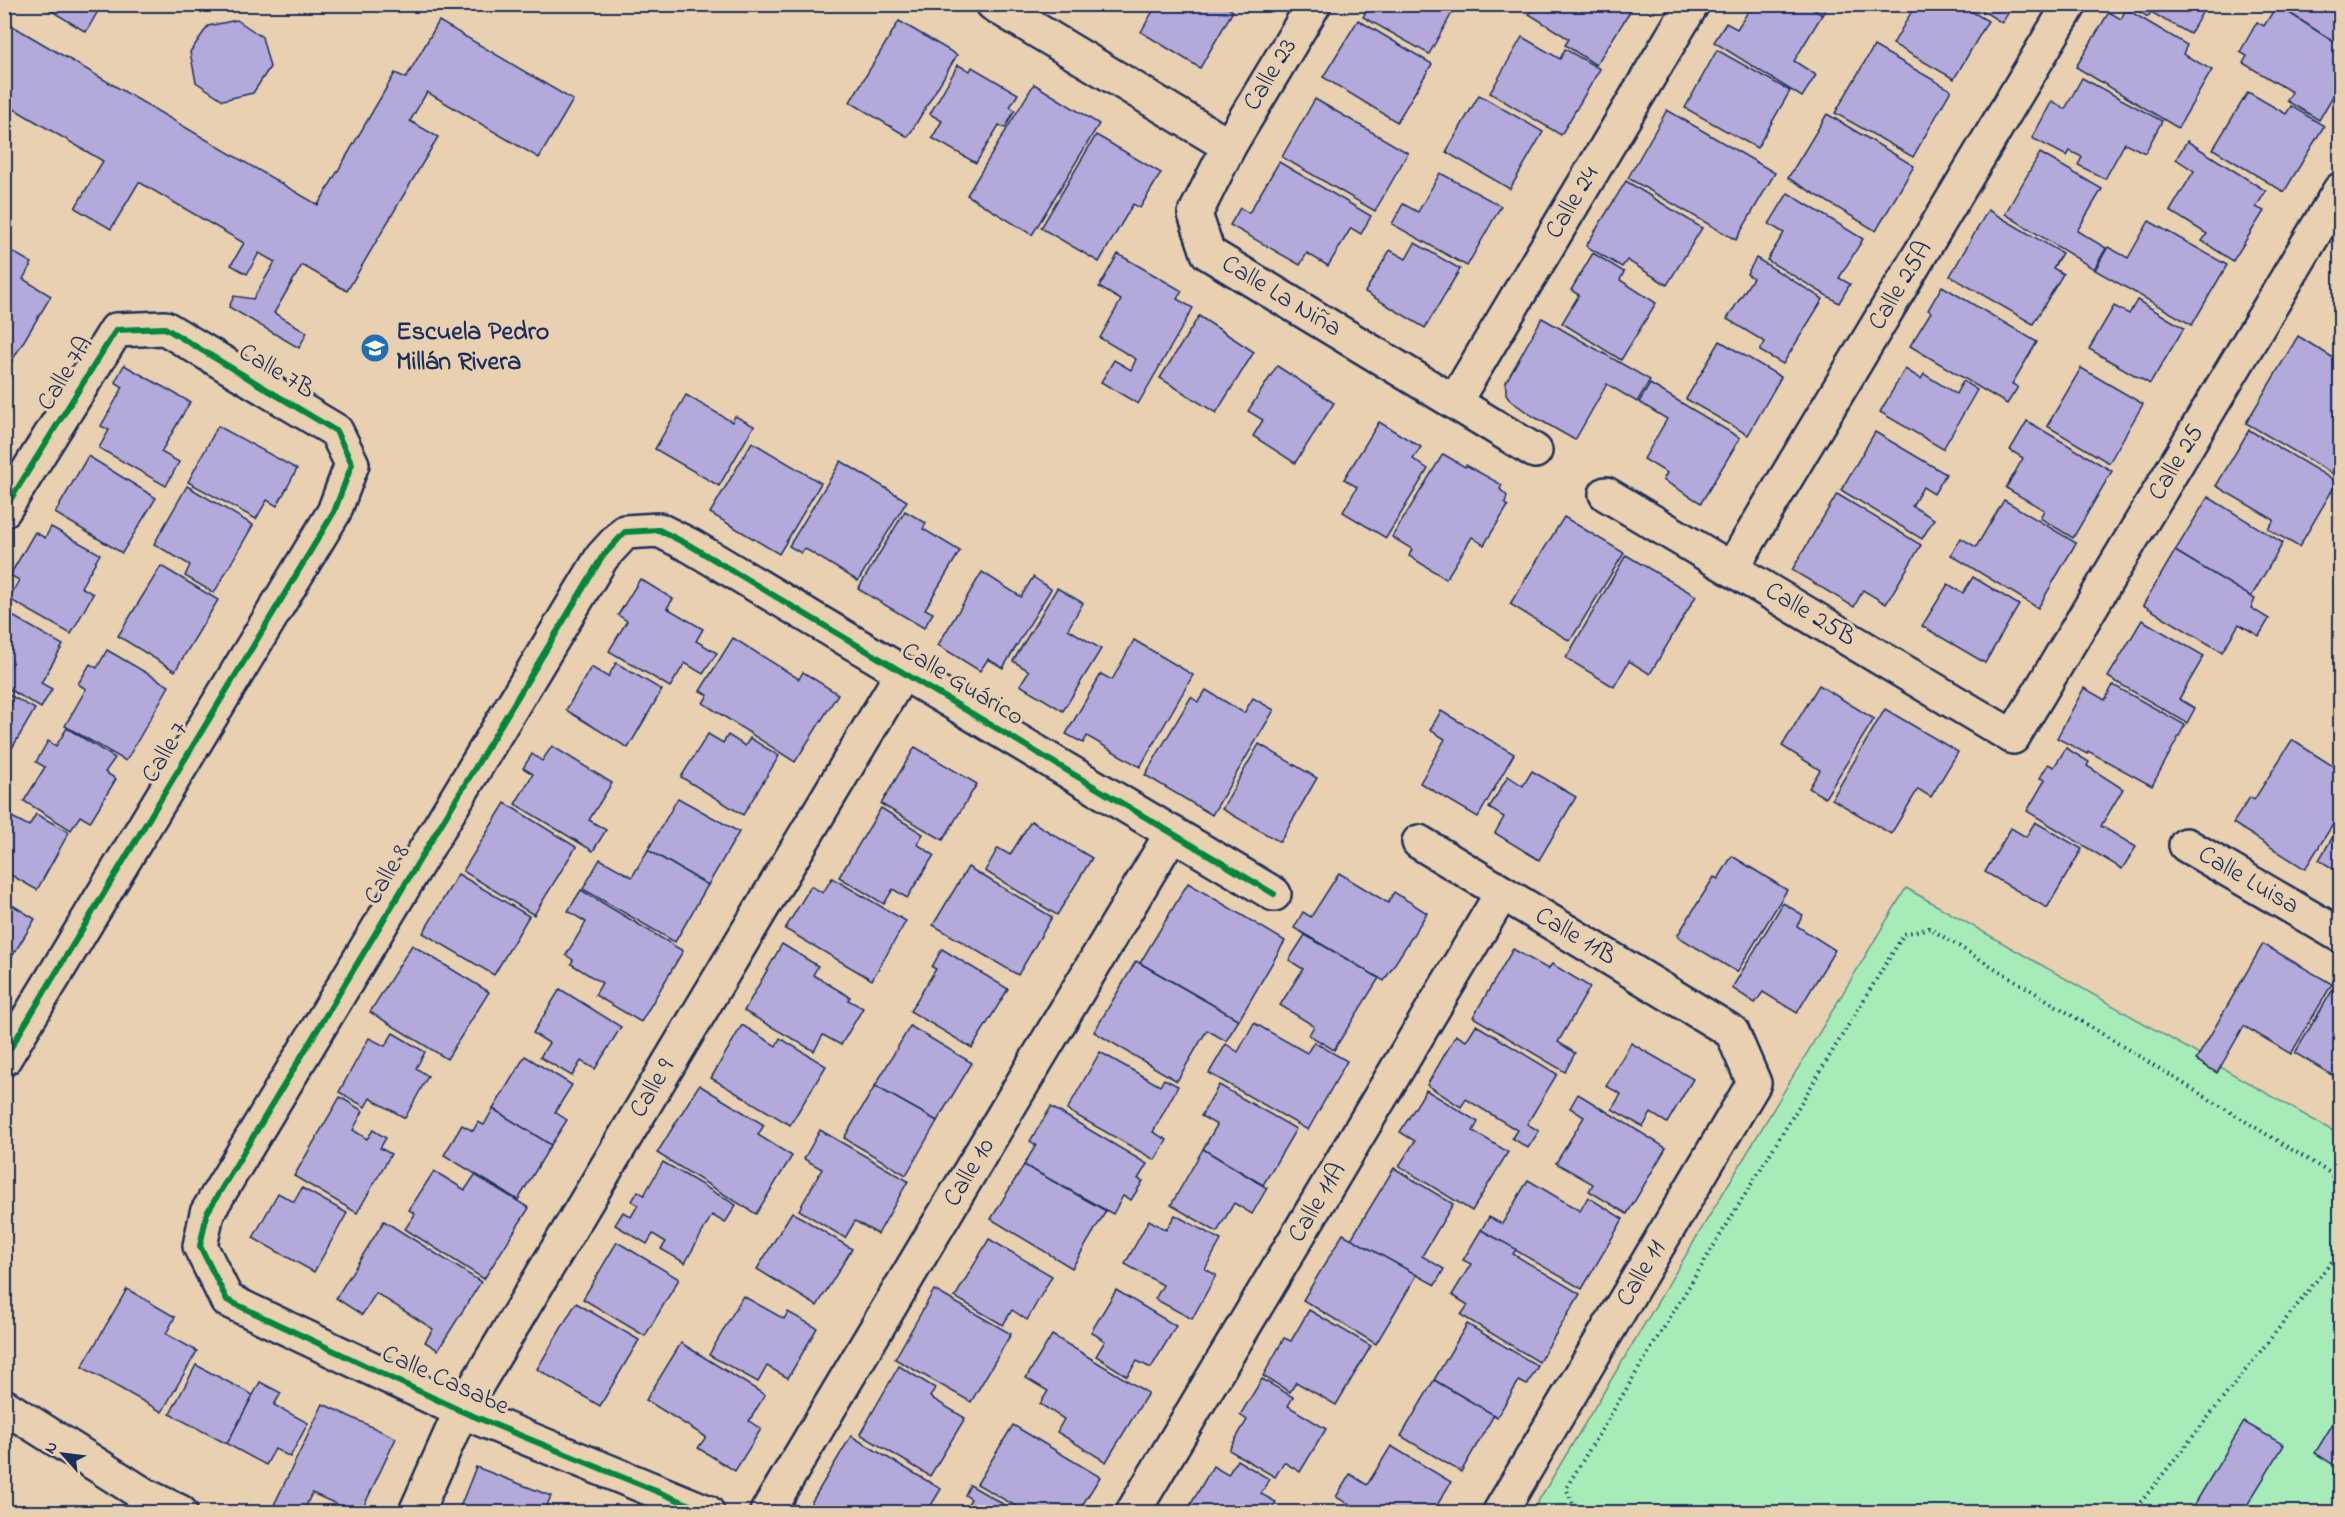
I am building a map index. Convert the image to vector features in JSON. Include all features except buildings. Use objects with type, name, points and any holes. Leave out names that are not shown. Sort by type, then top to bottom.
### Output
[{"type":"street","points":[[993,4],[1229,146]]},
{"type":"street","name":"Calle 23","points":[[1229,146],[1314,4]]},
{"type":"street","name":"Calle 24","points":[[1455,401],[1692,4]]},
{"type":"street","name":"Calle 25A","points":[[1732,568],[2070,4]]},
{"type":"street","name":"Calle La Niña","points":[[1229,146],[1195,214],[1208,253],[1535,451]]},
{"type":"street","name":"Calle 25","points":[[2013,737],[2340,190]]},
{"type":"street","name":"Calle 7B","points":[[165,328],[336,431],[352,464]]},
{"type":"street","name":"Calle 7A","points":[[4,510],[116,330],[165,328]]},
{"type":"street","name":"Calle 7","points":[[4,1059],[334,512],[352,464]]},
{"type":"street","name":"Calle 25B","points":[[1606,494],[2013,737]]},
{"type":"street","name":"Calle Guárico","points":[[625,532],[658,530],[691,546],[1274,894]]},
{"type":"street","name":"Calle 8","points":[[200,1246],[207,1213],[602,557],[625,532]]},
{"type":"street","name":"Calle 9","points":[[416,1512],[461,1411],[903,672]]},
{"type":"street","name":"Calle 10","points":[[767,1512],[1172,833]]},
{"type":"street","name":"Calle 11B","points":[[1419,842],[1732,1032]]},
{"type":"street","name":"Calle Luisa","points":[[2186,845],[2340,935]]},
{"type":"street","name":"Calle 11A","points":[[1133,1512],[1502,893]]},
{"type":"street","name":"Calle 11","points":[[1500,1512],[1754,1083],[1732,1032]]},
{"type":"street","name":"Calle Casabe","points":[[200,1246],[227,1300],[461,1411],[707,1512]]},
{"type":"street","points":[[4,1406],[146,1496],[180,1512]]},
{"type":"path","points":[[1581,1512],[1575,1509],[1566,1488],[1904,934],[1929,928],[2330,1173],[2340,1185]]},
{"type":"path","points":[[2133,1512],[2340,1251]]},
{"type":"green space","points":[[1906,888],[2340,1135],[2340,1512],[1538,1512],[1533,1510]]},
{"type":"cycle path","points":[[4,510],[116,330],[165,328],[336,431],[352,464],[334,512],[4,1059]]},
{"type":"cycle path","points":[[707,1512],[461,1411],[227,1300],[200,1246],[207,1213],[602,557],[625,532],[659,530],[691,546],[1274,894]]},
{"type":"place","name":"Escuela Pedro Millán Rivera","points":[[375,348]]}]
